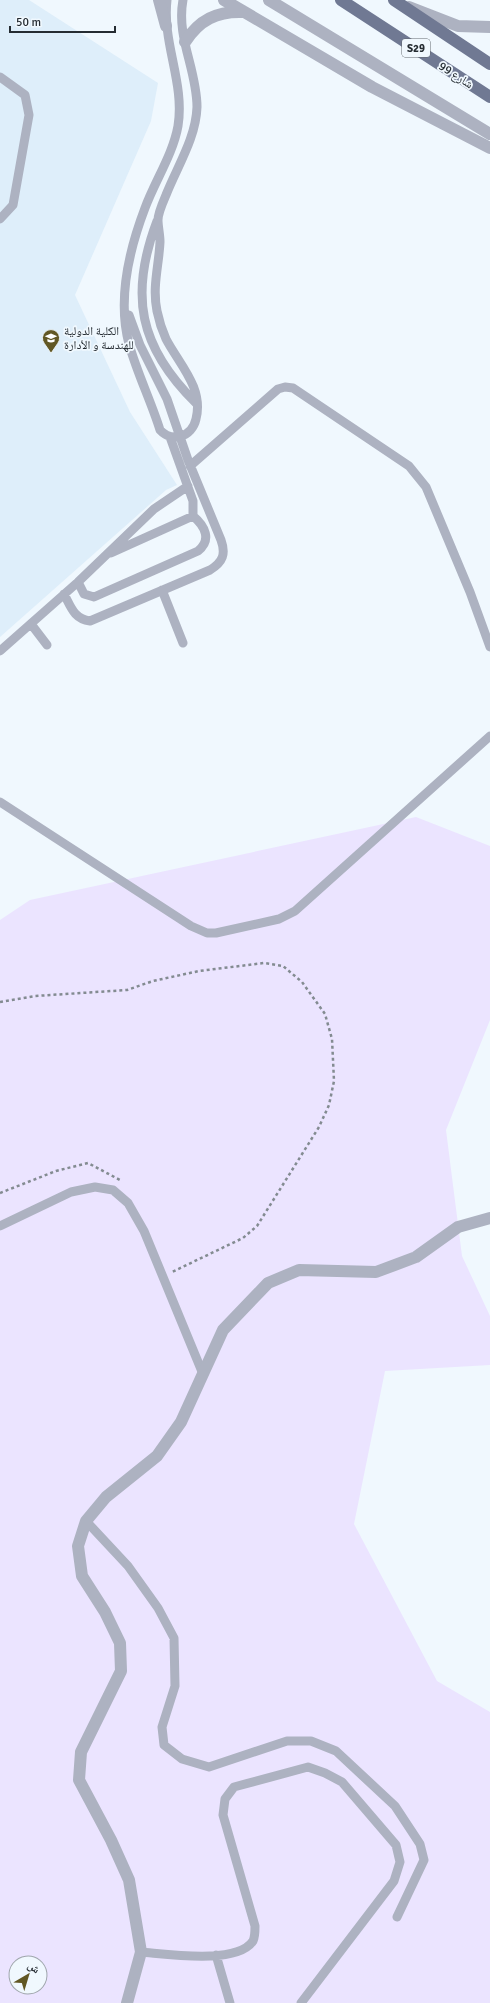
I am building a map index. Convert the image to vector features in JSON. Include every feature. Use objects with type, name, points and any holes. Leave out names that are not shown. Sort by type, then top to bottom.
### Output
[{"type":"main road","name":"99 شارع","points":[[341,0],[490,97]]},
{"type":"main road","name":"S29","points":[[397,1],[490,64]]},
{"type":"street","points":[[160,0],[166,26]]},
{"type":"street","points":[[224,0],[372,87],[490,148]]},
{"type":"street","points":[[269,0],[490,134]]},
{"type":"street","points":[[397,1],[458,26],[490,27]]},
{"type":"street","points":[[185,42],[192,30],[203,21],[216,14],[244,12]]},
{"type":"street","points":[[127,2003],[133,1987],[142,1952],[129,1880],[111,1840],[79,1780],[81,1752],[121,1671],[120,1643],[105,1612],[82,1576],[78,1546],[86,1521],[106,1497],[157,1456],[181,1422],[223,1330],[268,1283],[299,1270],[376,1272],[416,1257],[458,1227],[490,1218]]},
{"type":"lane","points":[[78,582],[84,594],[88,596],[99,595],[198,551],[205,543],[205,532],[194,516],[194,505],[170,437],[160,430],[128,343],[124,317],[124,291],[128,264],[148,202],[171,149],[178,127],[180,101],[166,26],[167,0]]},
{"type":"lane","points":[[183,0],[180,14],[196,88],[197,108],[193,131],[146,250],[142,281],[143,313],[147,329],[161,360],[179,385],[196,403]]},
{"type":"lane","points":[[0,77],[25,95],[29,115],[13,205],[0,219]]},
{"type":"lane","points":[[158,219],[160,242],[156,276],[157,309],[160,325],[167,340],[191,379],[196,403],[197,418],[194,426],[188,433],[180,437],[170,437]]},
{"type":"lane","points":[[64,594],[77,616],[83,620],[90,621],[218,565],[223,558],[224,549],[190,466],[167,398],[133,328],[124,291]]},
{"type":"lane","points":[[190,466],[278,389],[286,387],[293,388],[398,458],[418,476],[426,487],[470,592],[490,646]]},
{"type":"lane","points":[[0,651],[78,582],[154,509],[188,486]]},
{"type":"lane","points":[[104,556],[194,516]]},
{"type":"lane","points":[[205,532],[216,528]]},
{"type":"lane","points":[[162,590],[183,643]]},
{"type":"lane","points":[[31,624],[47,645]]},
{"type":"lane","points":[[0,802],[191,926],[207,932],[216,933],[280,919],[295,911],[490,736]]},
{"type":"lane","points":[[0,1226],[71,1192],[95,1187],[113,1190],[128,1203],[144,1231],[203,1374]]},
{"type":"lane","points":[[86,1521],[128,1566],[158,1608],[174,1638],[175,1686],[162,1726],[164,1745],[182,1759],[209,1767],[286,1741],[311,1741],[336,1751],[395,1806],[420,1844],[424,1860],[397,1917]]},
{"type":"lane","points":[[142,1952],[190,1957],[231,1954],[244,1950],[254,1940],[256,1926],[223,1815],[224,1799],[234,1786],[308,1767],[325,1773],[342,1782],[396,1845],[400,1862],[394,1881],[301,2003]]},
{"type":"lane","points":[[216,1955],[230,2003]]},
{"type":"path","points":[[0,1002],[35,996],[127,990],[153,981],[199,971],[264,963],[283,966],[302,982],[325,1014],[332,1039],[334,1074],[330,1105],[319,1127],[268,1211],[257,1226],[243,1238],[163,1276]]},
{"type":"path","points":[[0,1193],[56,1171],[88,1163],[119,1178],[122,1182]]},
{"type":"shaded area","name":"الكلية الدولية للهندسة و الأدارة","points":[[0,0],[29,0],[158,83],[151,121],[75,295],[130,412],[177,485],[166,490],[0,637]]},
{"type":"shaded area","points":[[416,817],[490,846],[490,1020],[446,1130],[462,1256],[490,1316],[490,1365],[385,1371],[354,1524],[437,1681],[490,1712],[490,2003],[0,2003],[0,920],[30,900]]},
{"type":"place","name":"الكلية الدولية للهندسة و الأدارة","points":[[51,353]]}]
